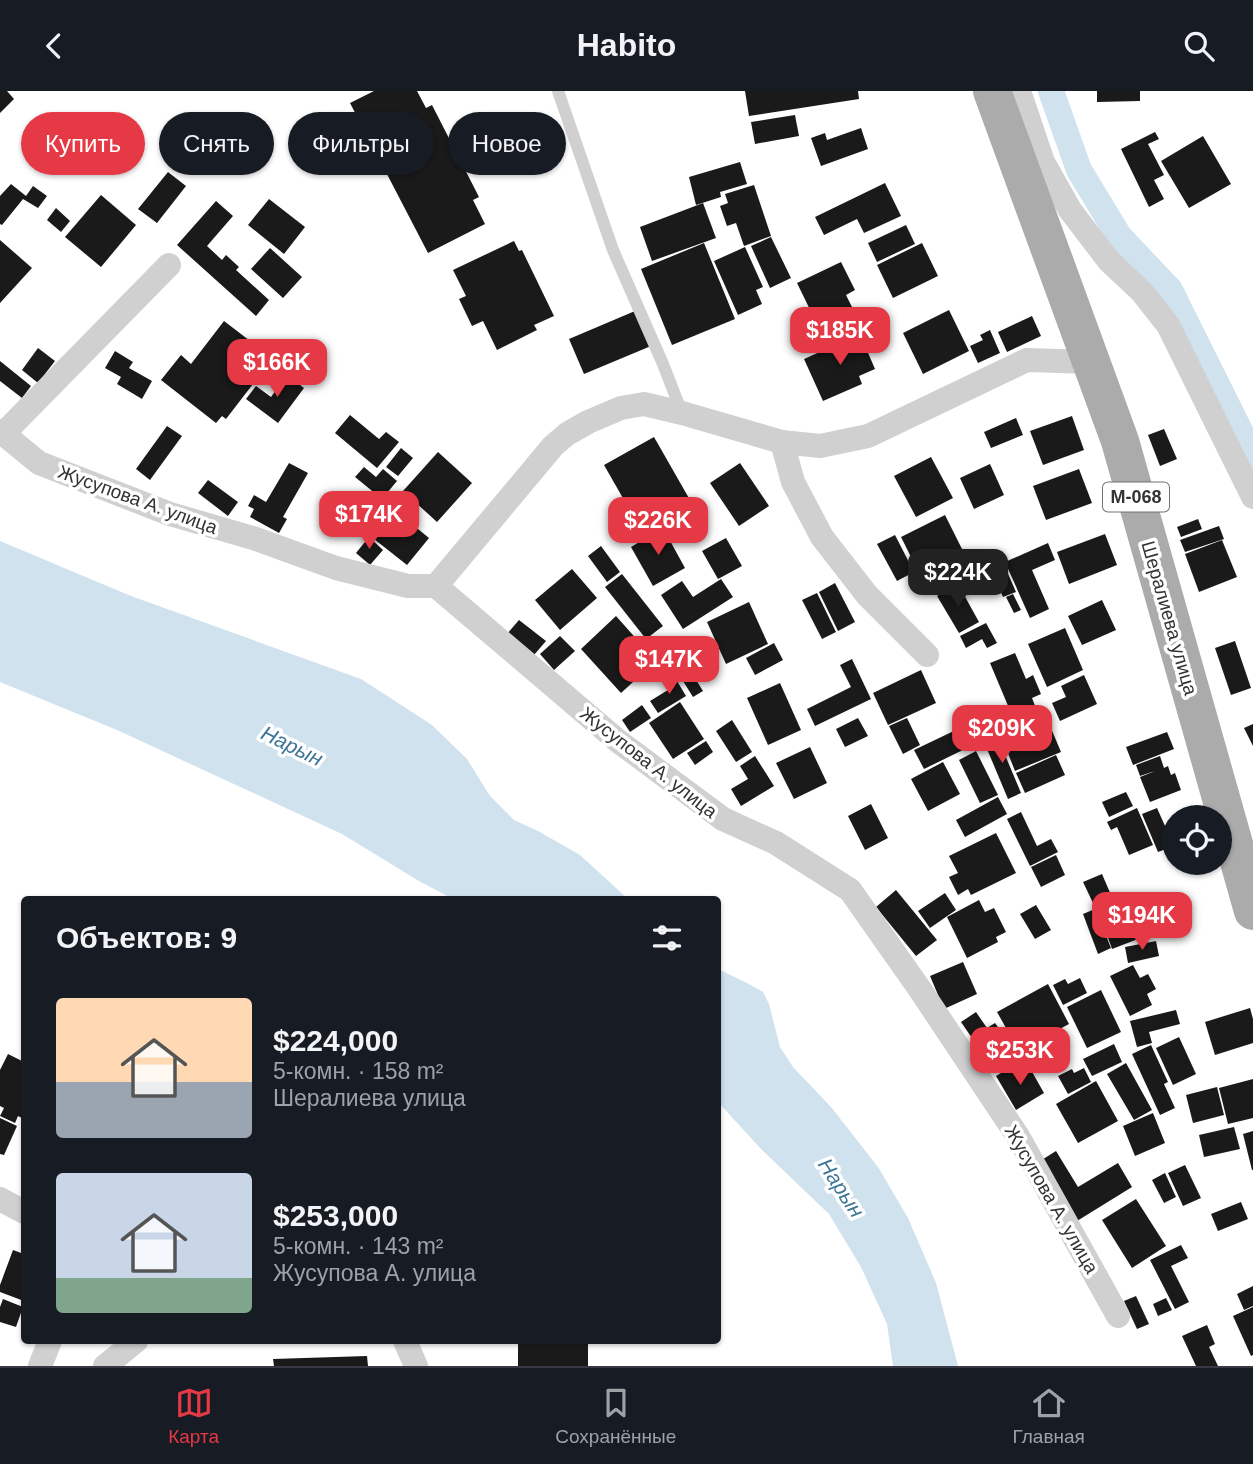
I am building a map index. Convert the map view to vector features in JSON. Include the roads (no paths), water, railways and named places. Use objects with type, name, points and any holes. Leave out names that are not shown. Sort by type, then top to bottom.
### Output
[{"type":"main road","name":"Шералиева улица","points":[[992,91],[1120,441],[1253,911]]},
{"type":"street","points":[[1019,91],[1043,162],[1070,210],[1109,261],[1142,292],[1168,325],[1253,497]]},
{"type":"street","points":[[1,432],[169,265]]},
{"type":"street","points":[[436,586],[553,446],[588,422],[621,408],[644,404],[782,442],[820,446],[868,436],[1027,360],[1090,362]]},
{"type":"street","name":"Жусупова А. улица","points":[[1,432],[39,463],[170,514],[253,538],[336,568],[408,586],[436,586],[618,741],[712,811],[723,819],[776,843],[850,890],[1019,1138],[1118,1316]]},
{"type":"street","points":[[782,442],[793,482],[822,537],[867,595],[927,655]]},
{"type":"street","points":[[0,1199],[21,1210]]},
{"type":"street","points":[[40,1366],[49,1344]]},
{"type":"street","points":[[105,1366],[132,1344]]},
{"type":"street","points":[[406,1344],[416,1366]]},
{"type":"lane","points":[[558,91],[613,250],[682,414]]},
{"type":"water","name":"Нарын","points":[[0,541],[131,596],[361,679],[432,725],[467,759],[490,796],[514,820],[580,855],[625,896],[447,896],[342,834],[117,730],[0,682]]},
{"type":"water","name":"Нарын","points":[[721,970],[763,992],[769,1004],[780,1047],[793,1067],[831,1107],[878,1167],[908,1218],[936,1283],[958,1366],[893,1366],[887,1324],[861,1267],[829,1214],[762,1150],[721,1105]]},
{"type":"waterway","points":[[1051,91],[1079,170],[1119,236],[1170,290],[1253,457]]}]
